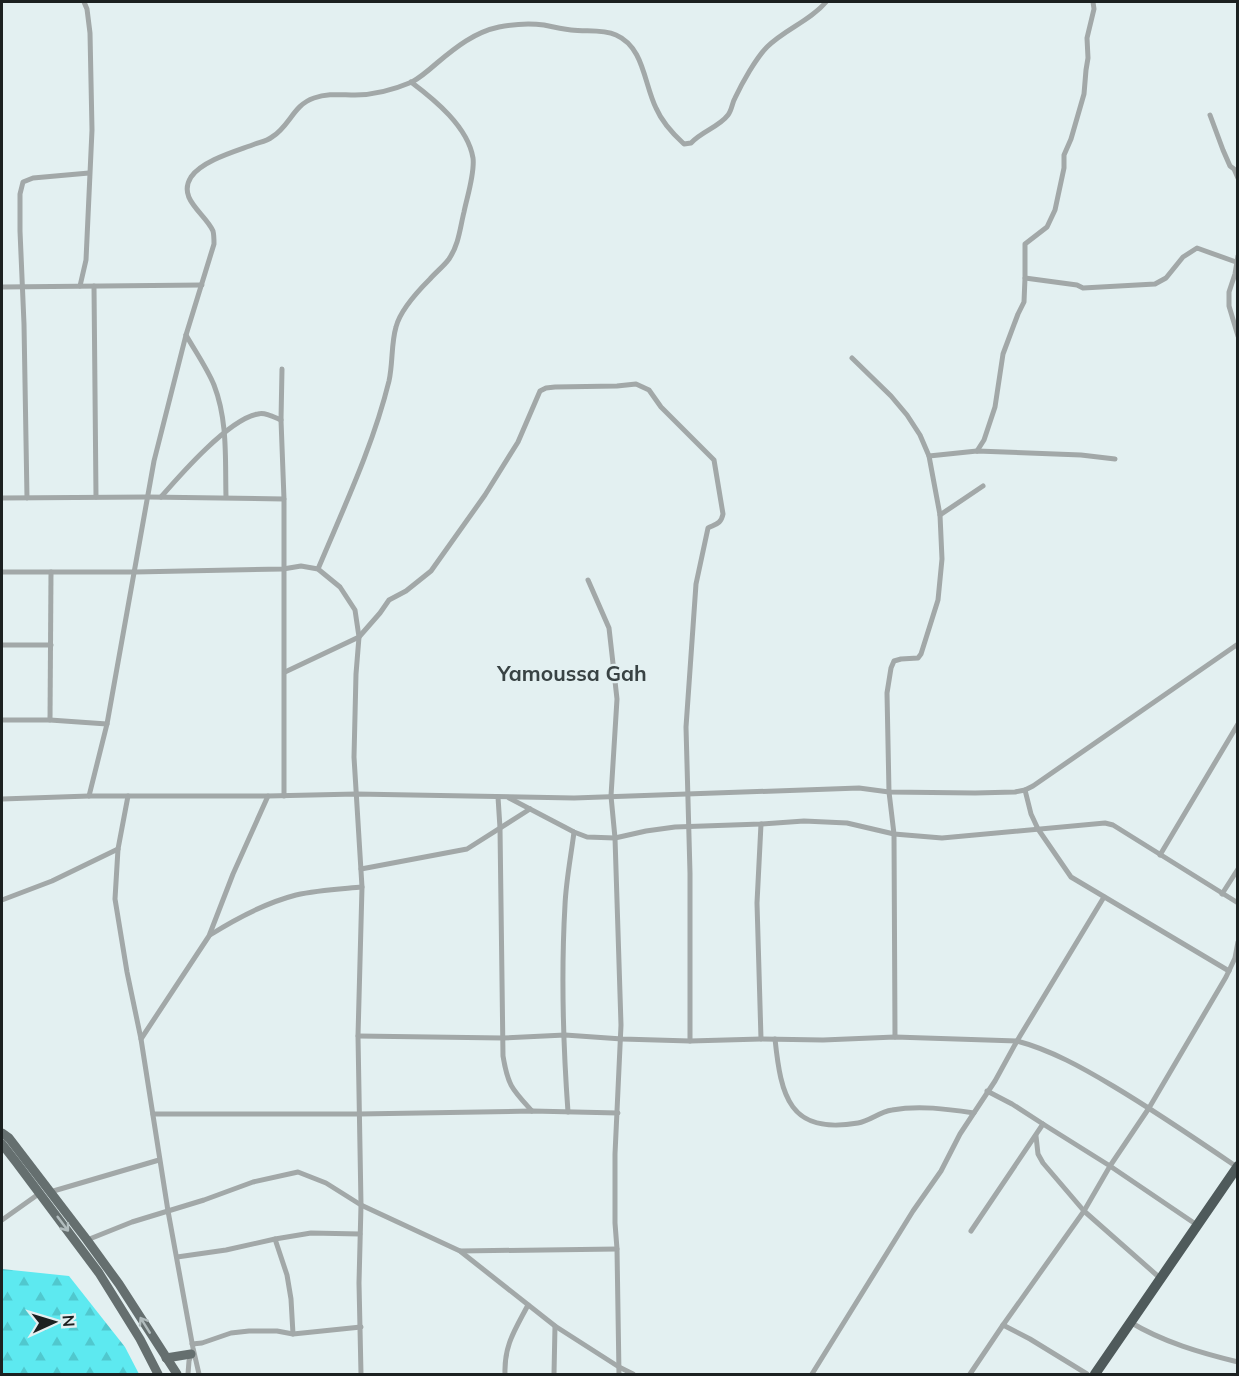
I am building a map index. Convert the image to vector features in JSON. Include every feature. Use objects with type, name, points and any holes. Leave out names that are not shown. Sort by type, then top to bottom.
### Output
[{"type":"highway","points":[[1095,1374],[1237,1167]]},
{"type":"main road","points":[[2,1133],[9,1138],[119,1284],[177,1374]]},
{"type":"main road","points":[[2,1144],[99,1273],[140,1339],[158,1374]]},
{"type":"main road","points":[[166,1358],[192,1349]]},
{"type":"street","points":[[80,286],[86,260],[92,130],[88,17],[84,2]]},
{"type":"street","points":[[89,796],[107,724],[154,461],[186,335],[214,244],[214,233],[192,205],[187,191],[190,178],[198,169],[215,159],[271,138],[284,127],[297,107],[312,98],[330,94],[374,94],[399,87],[417,79],[465,40],[499,27],[520,24],[543,25],[572,31],[597,31],[616,35],[633,47],[655,107],[664,123],[684,144],[691,143],[728,115],[739,90],[768,45],[818,11],[826,2]]},
{"type":"street","points":[[977,451],[984,440],[995,407],[1004,354],[1024,302],[1025,244],[1047,226],[1055,210],[1064,168],[1064,155],[1084,94],[1088,58],[1087,38],[1094,9],[1093,2]]},
{"type":"street","points":[[318,569],[362,465],[389,380],[396,325],[406,307],[448,261],[458,244],[470,186],[473,159],[468,141],[434,99],[411,82]]},
{"type":"street","points":[[1210,115],[1230,166],[1238,178]]},
{"type":"street","points":[[27,498],[20,194],[23,182],[33,178],[89,173]]},
{"type":"street","points":[[1026,278],[1077,285],[1083,288],[1155,284],[1166,278],[1183,257],[1197,248],[1237,259],[1236,274],[1229,292],[1229,306],[1238,336]]},
{"type":"street","points":[[2,287],[202,285]]},
{"type":"street","points":[[94,286],[96,497]]},
{"type":"street","points":[[186,335],[214,385],[222,412],[225,433],[226,497]]},
{"type":"street","points":[[852,358],[891,396],[920,435],[929,456],[940,515],[942,559],[938,600],[921,654],[918,658],[894,661],[887,693],[889,792],[894,834],[895,1037]]},
{"type":"street","points":[[282,369],[280,420],[284,498],[284,796]]},
{"type":"street","points":[[285,672],[359,637],[389,600],[406,591],[431,571],[485,495],[518,442],[540,391],[555,387],[636,384],[649,390],[661,407],[714,460],[723,514],[719,524],[708,528],[696,584],[686,727],[690,873],[690,1041]]},
{"type":"street","points":[[161,496],[192,462],[230,428],[257,414],[280,420]]},
{"type":"street","points":[[929,456],[977,451],[1081,455],[1115,459]]},
{"type":"street","points":[[940,515],[983,486]]},
{"type":"street","points":[[2,498],[148,496],[284,498]]},
{"type":"street","points":[[2,572],[135,572],[283,569],[301,566],[318,569],[340,587],[355,610],[359,637],[354,757],[362,869],[358,1036],[361,1374]]},
{"type":"street","points":[[50,720],[51,572]]},
{"type":"street","points":[[588,580],[609,628],[617,699],[611,796],[615,838],[622,1039],[615,1154],[620,1374]]},
{"type":"street","points":[[2,799],[356,794],[574,798],[859,788],[889,792],[1015,792],[1033,786],[1238,644]]},
{"type":"street","points":[[2,645],[51,645]]},
{"type":"street","points":[[2,720],[50,720],[107,724]]},
{"type":"street","points":[[1160,855],[1238,724]]},
{"type":"street","points":[[1025,790],[1031,814],[1038,829],[1071,877],[1229,971]]},
{"type":"street","points":[[128,796],[118,849],[115,899],[141,1039],[159,1160],[192,1349],[199,1374]]},
{"type":"street","points":[[141,1039],[209,936],[267,796]]},
{"type":"street","points":[[498,797],[503,1056],[506,1075],[512,1090],[532,1111]]},
{"type":"street","points":[[507,798],[587,837],[615,838],[646,831],[688,827],[816,821],[847,824],[894,834],[942,838],[1105,823],[1113,825],[1238,903]]},
{"type":"street","points":[[362,869],[467,849],[530,809]]},
{"type":"street","points":[[761,824],[757,903],[761,1039]]},
{"type":"street","points":[[568,1112],[563,981],[565,903],[574,832]]},
{"type":"street","points":[[2,900],[52,881],[118,849]]},
{"type":"street","points":[[1222,894],[1238,869]]},
{"type":"street","points":[[209,936],[256,909],[296,896],[362,887]]},
{"type":"street","points":[[812,1374],[941,1171],[1104,897]]},
{"type":"street","points":[[970,1374],[1084,1211],[1110,1166],[1149,1108],[1229,971],[1235,958],[1238,942]]},
{"type":"street","points":[[358,1036],[503,1038],[565,1035],[690,1041],[895,1037],[1017,1041],[1070,1061],[1149,1108],[1237,1167]]},
{"type":"street","points":[[775,1039],[785,1095],[791,1106],[801,1116],[816,1123],[838,1126],[860,1123],[890,1110],[914,1108],[937,1108],[974,1113]]},
{"type":"street","points":[[987,1091],[1012,1104],[1110,1166],[1197,1225]]},
{"type":"street","points":[[153,1114],[532,1111],[618,1113]]},
{"type":"street","points":[[971,1231],[1043,1124]]},
{"type":"street","points":[[1036,1136],[1038,1154],[1043,1163],[1084,1211],[1160,1278]]},
{"type":"street","points":[[50,1192],[159,1160]]},
{"type":"street","points":[[87,1240],[132,1222],[253,1182],[298,1172],[326,1183],[361,1205],[460,1251],[555,1326],[633,1374]]},
{"type":"street","points":[[2,1220],[40,1193]]},
{"type":"street","points":[[177,1257],[311,1233],[360,1234]]},
{"type":"street","points":[[275,1239],[287,1275],[293,1334]]},
{"type":"street","points":[[460,1251],[617,1249]]},
{"type":"street","points":[[505,1374],[507,1349],[511,1337],[528,1305]]},
{"type":"street","points":[[1130,1322],[1167,1341],[1238,1362]]},
{"type":"street","points":[[1003,1325],[1087,1374]]},
{"type":"street","points":[[554,1374],[555,1326]]},
{"type":"street","points":[[188,1374],[192,1349],[231,1333],[277,1331],[293,1334],[361,1327]]},
{"type":"green space","points":[[2,1269],[69,1276],[125,1347],[139,1374],[2,1374]]},
{"type":"district","name":"Yamoussa Gah","points":[[572,674]]}]
